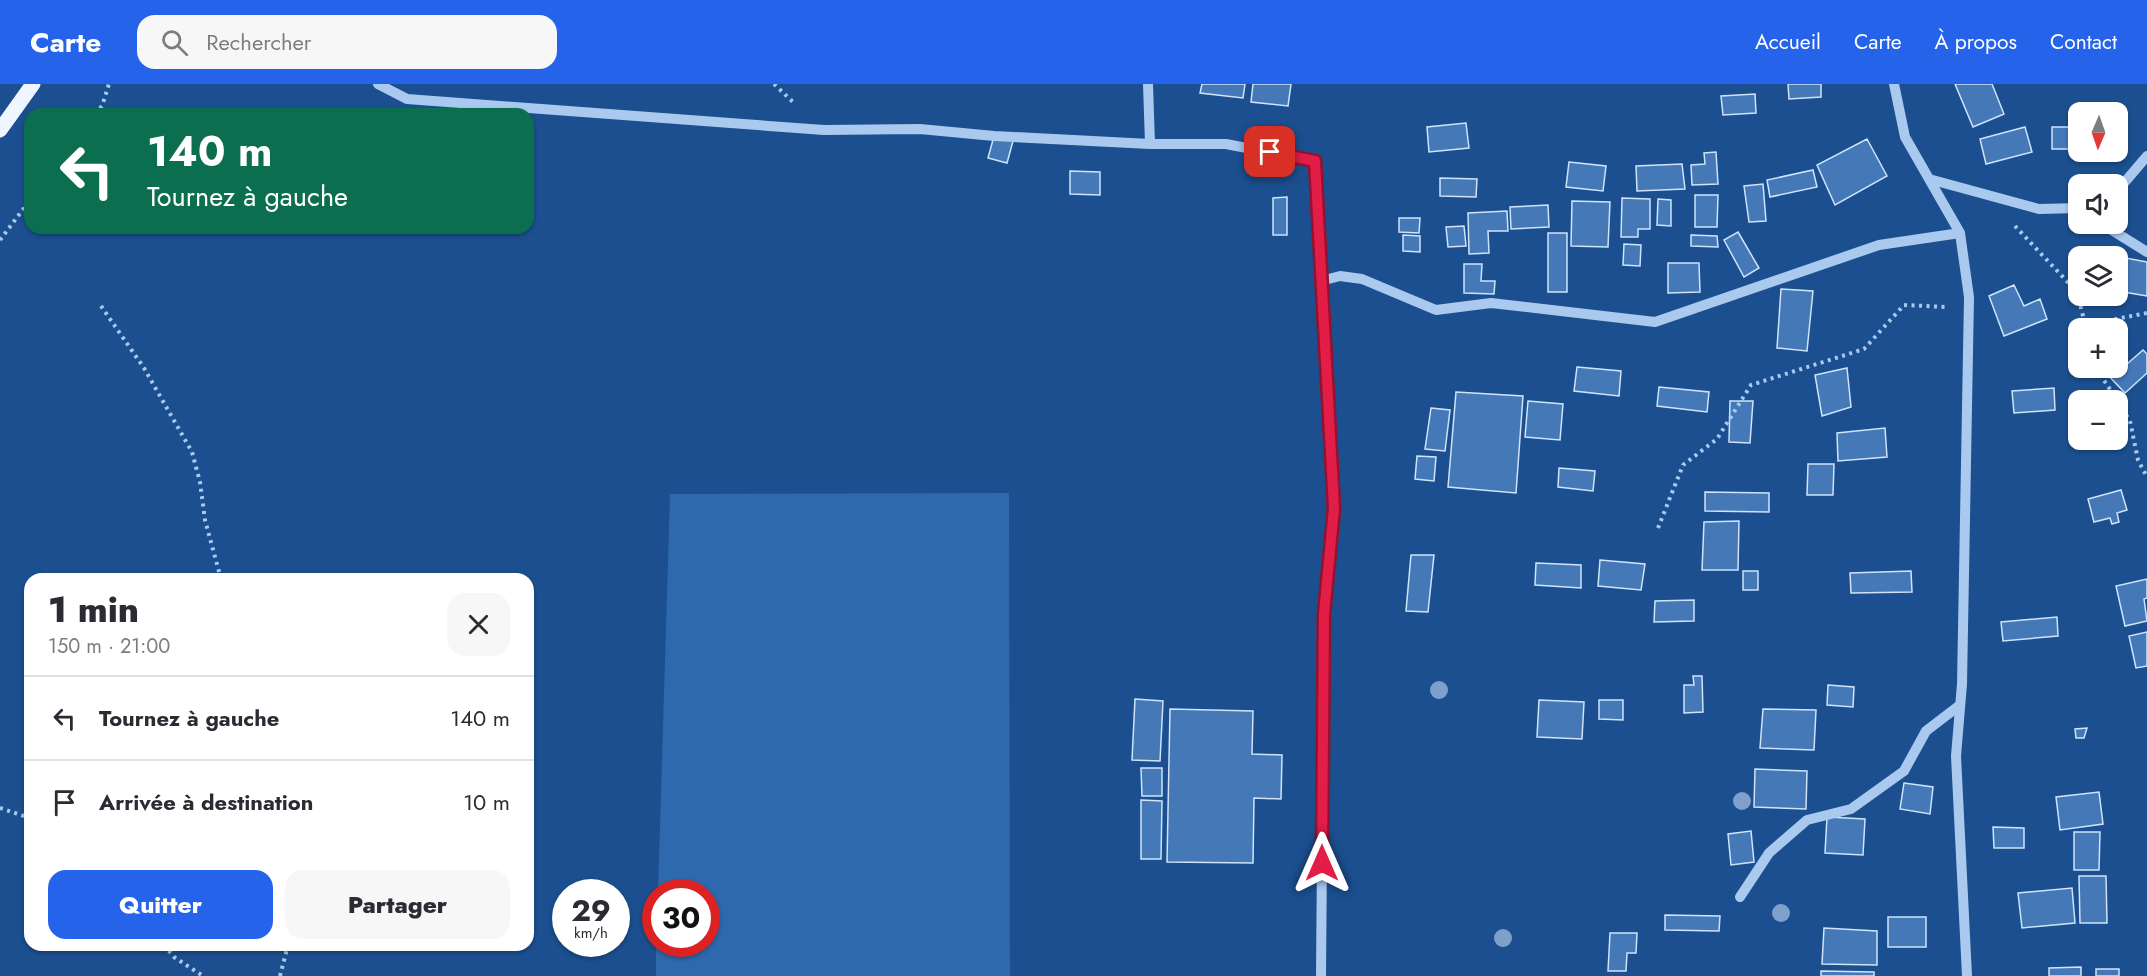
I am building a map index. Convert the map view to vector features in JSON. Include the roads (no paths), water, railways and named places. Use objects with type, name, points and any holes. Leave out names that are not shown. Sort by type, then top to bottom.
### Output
[{"type":"main road","points":[[0,130],[33,84]]},
{"type":"street","points":[[378,84],[407,99],[523,108]]},
{"type":"street","points":[[1148,84],[1150,144]]},
{"type":"street","points":[[1894,84],[1905,136],[1960,233],[1969,297],[1960,705],[1956,756],[1967,976]]},
{"type":"street","points":[[534,109],[824,130],[920,129],[994,136],[1150,144],[1226,144],[1315,161],[1334,508],[1324,614],[1321,976]]},
{"type":"street","points":[[2128,178],[2147,156]]},
{"type":"street","points":[[1929,180],[1983,192],[2038,209],[2068,209]]},
{"type":"street","points":[[1321,281],[1340,276],[1362,279],[1436,310],[1491,303],[1655,322],[1879,245],[1960,233]]},
{"type":"street","points":[[2118,234],[2147,252]]},
{"type":"street","points":[[1740,897],[1769,853],[1807,820],[1851,809],[1904,771],[1926,731],[1960,705]]}]
